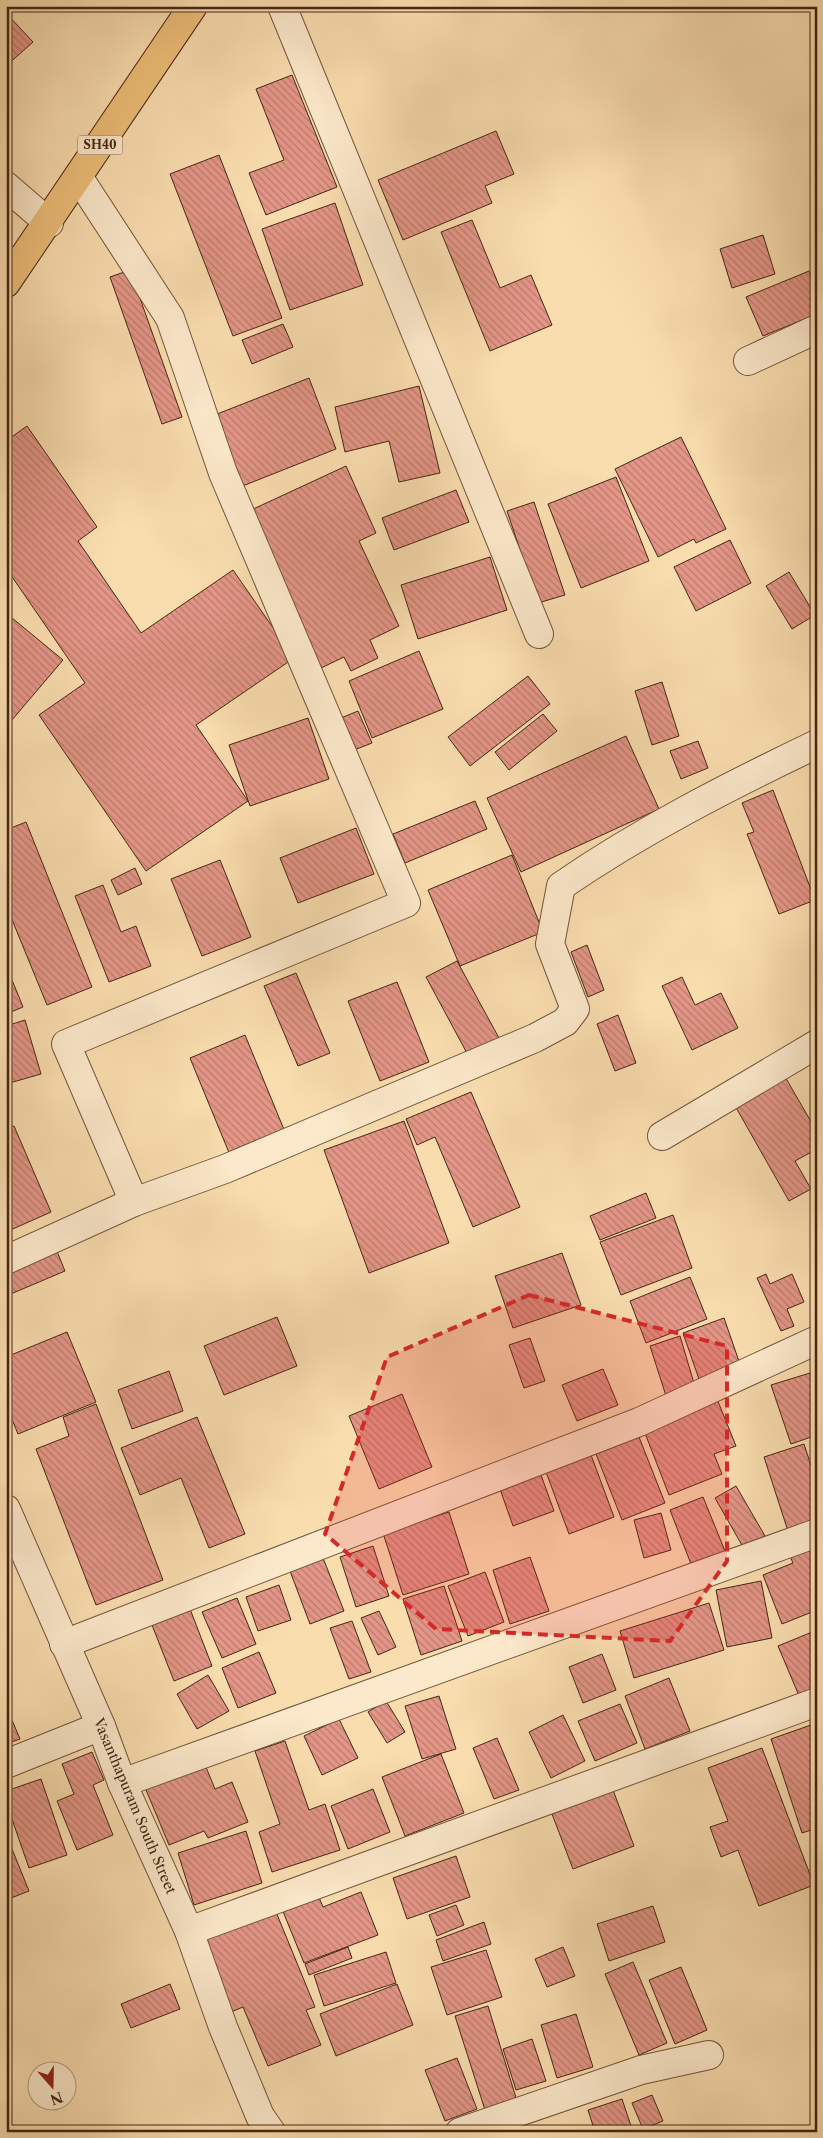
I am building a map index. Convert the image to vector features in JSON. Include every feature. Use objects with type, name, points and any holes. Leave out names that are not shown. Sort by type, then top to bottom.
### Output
[{"type":"main road","name":"SH40","points":[[6,283],[49,223],[193,6]]},
{"type":"street","points":[[282,6],[539,634]]},
{"type":"street","points":[[79,178],[170,318],[223,473],[406,903],[66,1044],[134,1202]]},
{"type":"street","points":[[6,186],[49,223]]},
{"type":"street","points":[[748,361],[817,329]]},
{"type":"street","points":[[6,1260],[134,1202],[226,1169],[535,1038],[565,1022],[575,1009],[550,944],[561,886],[629,843],[817,744]]},
{"type":"street","points":[[662,1136],[817,1044]]},
{"type":"street","points":[[64,1644],[639,1422],[817,1340]]},
{"type":"street","name":"Vasanthapuram South Street","points":[[6,1509],[101,1726],[122,1783],[189,1931],[223,2027],[260,2116],[271,2132]]},
{"type":"street","points":[[122,1783],[817,1533]]},
{"type":"street","points":[[189,1931],[817,1702]]},
{"type":"street","points":[[6,1764],[101,1726]]},
{"type":"street","points":[[460,2132],[641,2070],[709,2055]]},
{"type":"highlighted area","points":[[529,1295],[727,1346],[727,1561],[670,1641],[436,1629],[325,1534],[387,1357]]},
{"type":"building","points":[[6,13],[33,42],[6,66]]},
{"type":"building","points":[[292,75],[337,187],[266,215],[249,173],[284,160],[256,89]]},
{"type":"building","points":[[496,131],[514,174],[485,186],[492,203],[403,240],[378,180]]},
{"type":"building","points":[[219,155],[282,318],[233,336],[170,174]]},
{"type":"building","points":[[335,203],[363,285],[290,310],[262,229]]},
{"type":"building","points":[[472,220],[500,288],[531,275],[552,325],[490,351],[441,232]]},
{"type":"building","points":[[763,235],[775,274],[732,288],[720,249]]},
{"type":"building","points":[[130,270],[182,417],[162,424],[110,277]]},
{"type":"building","points":[[809,271],[817,290],[817,314],[763,336],[746,297]]},
{"type":"building","points":[[283,324],[293,347],[252,364],[242,340]]},
{"type":"building","points":[[309,378],[336,449],[240,487],[212,416]]},
{"type":"building","points":[[419,386],[440,473],[399,482],[389,441],[345,452],[335,407]]},
{"type":"building","points":[[27,426],[97,527],[78,541],[141,633],[233,570],[294,658],[196,725],[248,801],[146,871],[39,715],[85,683],[6,568],[6,441]]},
{"type":"building","points":[[681,437],[726,529],[696,543],[694,539],[658,557],[615,469]]},
{"type":"building","points":[[346,466],[376,533],[359,541],[399,626],[370,640],[378,658],[351,671],[344,657],[321,668],[249,511]]},
{"type":"building","points":[[616,477],[649,561],[581,588],[548,504]]},
{"type":"building","points":[[456,490],[469,522],[394,550],[382,518]]},
{"type":"building","points":[[534,502],[565,595],[538,603],[507,511]]},
{"type":"building","points":[[730,540],[751,583],[696,611],[674,567]]},
{"type":"building","points":[[490,557],[507,610],[418,639],[401,585]]},
{"type":"building","points":[[789,572],[815,615],[792,629],[766,586]]},
{"type":"building","points":[[6,613],[63,660],[6,727]]},
{"type":"building","points":[[419,651],[443,709],[372,738],[349,681]]},
{"type":"building","points":[[528,676],[550,704],[470,766],[448,737]]},
{"type":"building","points":[[662,682],[679,736],[652,745],[635,691]]},
{"type":"building","points":[[358,711],[372,743],[349,752],[336,720]]},
{"type":"building","points":[[543,714],[557,731],[509,770],[495,752]]},
{"type":"building","points":[[308,718],[329,779],[250,806],[229,745]]},
{"type":"building","points":[[626,736],[659,809],[521,872],[487,798]]},
{"type":"building","points":[[698,741],[708,768],[681,779],[670,751]]},
{"type":"building","points":[[773,790],[815,900],[779,914],[747,834],[754,832],[742,803]]},
{"type":"building","points":[[475,801],[487,829],[405,863],[393,834]]},
{"type":"building","points":[[26,822],[92,987],[47,1005],[6,905],[6,830]]},
{"type":"building","points":[[356,828],[374,874],[298,903],[280,858]]},
{"type":"building","points":[[512,855],[543,932],[460,966],[428,890]]},
{"type":"building","points":[[220,860],[251,937],[202,956],[171,879]]},
{"type":"building","points":[[135,868],[142,884],[118,895],[111,880]]},
{"type":"building","points":[[103,885],[121,932],[136,926],[151,966],[109,982],[75,896]]},
{"type":"building","points":[[587,945],[604,990],[588,997],[571,952]]},
{"type":"building","points":[[457,961],[499,1038],[468,1055],[426,977]]},
{"type":"building","points":[[6,965],[23,1007],[6,1014]]},
{"type":"building","points":[[296,973],[330,1053],[298,1066],[264,986]]},
{"type":"building","points":[[682,977],[695,1005],[721,993],[738,1028],[692,1050],[662,986]]},
{"type":"building","points":[[397,982],[429,1062],[380,1081],[348,1001]]},
{"type":"building","points":[[618,1015],[636,1063],[615,1071],[597,1024]]},
{"type":"building","points":[[25,1020],[41,1074],[6,1084],[6,1026]]},
{"type":"building","points":[[245,1035],[285,1132],[230,1155],[190,1058]]},
{"type":"building","points":[[784,1075],[817,1132],[817,1149],[795,1161],[811,1189],[789,1201],[734,1104]]},
{"type":"building","points":[[471,1092],[520,1207],[473,1227],[435,1137],[417,1145],[406,1119]]},
{"type":"building","points":[[404,1121],[449,1243],[369,1273],[324,1150]]},
{"type":"building","points":[[14,1126],[51,1212],[6,1232],[6,1129]]},
{"type":"building","points":[[646,1193],[656,1218],[600,1240],[590,1216]]},
{"type":"building","points":[[673,1215],[692,1268],[621,1295],[600,1242]]},
{"type":"building","points":[[56,1249],[65,1271],[6,1296],[6,1270]]},
{"type":"building","points":[[562,1253],[581,1305],[513,1328],[495,1276]]},
{"type":"building","points":[[766,1274],[770,1284],[792,1274],[804,1302],[787,1309],[794,1326],[781,1331],[757,1278]]},
{"type":"building","points":[[690,1277],[707,1319],[646,1343],[630,1301]]},
{"type":"building","points":[[277,1317],[297,1366],[224,1395],[204,1346]]},
{"type":"building","points":[[724,1318],[741,1367],[700,1382],[683,1333]]},
{"type":"building","points":[[67,1332],[96,1402],[18,1434],[6,1405],[6,1357]]},
{"type":"building","points":[[680,1336],[696,1390],[667,1399],[650,1346]]},
{"type":"building","points":[[530,1338],[545,1381],[524,1388],[509,1345]]},
{"type":"building","points":[[603,1369],[618,1405],[577,1421],[562,1385]]},
{"type":"building","points":[[169,1371],[183,1411],[132,1429],[118,1390]]},
{"type":"building","points":[[810,1373],[817,1394],[817,1435],[791,1444],[771,1385]]},
{"type":"building","points":[[402,1394],[432,1467],[379,1489],[349,1416]]},
{"type":"building","points":[[717,1399],[736,1446],[714,1454],[722,1474],[669,1495],[643,1428]]},
{"type":"building","points":[[96,1404],[163,1580],[96,1605],[36,1449],[69,1436],[63,1417]]},
{"type":"building","points":[[197,1417],[245,1534],[209,1548],[181,1478],[140,1495],[121,1448]]},
{"type":"building","points":[[639,1437],[665,1503],[622,1520],[596,1454]]},
{"type":"building","points":[[804,1444],[817,1484],[817,1522],[788,1531],[764,1457]]},
{"type":"building","points":[[591,1455],[614,1517],[569,1534],[546,1472]]},
{"type":"building","points":[[541,1475],[554,1511],[513,1526],[500,1489]]},
{"type":"building","points":[[736,1486],[765,1536],[743,1547],[715,1498]]},
{"type":"building","points":[[703,1497],[725,1551],[691,1564],[670,1510]]},
{"type":"building","points":[[449,1512],[469,1574],[403,1595],[383,1533]]},
{"type":"building","points":[[661,1513],[671,1550],[644,1558],[634,1520]]},
{"type":"building","points":[[817,1543],[817,1610],[782,1624],[763,1575],[793,1563],[789,1554]]},
{"type":"building","points":[[373,1546],[389,1596],[356,1607],[340,1557]]},
{"type":"building","points":[[530,1557],[549,1611],[510,1624],[493,1570]]},
{"type":"building","points":[[323,1558],[344,1611],[310,1624],[290,1571]]},
{"type":"building","points":[[485,1572],[504,1622],[468,1636],[448,1586]]},
{"type":"building","points":[[761,1581],[772,1638],[727,1647],[716,1590]]},
{"type":"building","points":[[279,1585],[291,1620],[258,1631],[246,1597]]},
{"type":"building","points":[[444,1586],[462,1641],[421,1655],[403,1599]]},
{"type":"building","points":[[237,1598],[256,1644],[222,1658],[202,1612]]},
{"type":"building","points":[[709,1603],[724,1650],[634,1678],[620,1631]]},
{"type":"building","points":[[190,1609],[212,1666],[174,1681],[152,1625]]},
{"type":"building","points":[[379,1611],[396,1647],[378,1655],[361,1618]]},
{"type":"building","points":[[352,1621],[371,1672],[349,1679],[330,1628]]},
{"type":"building","points":[[817,1630],[817,1691],[800,1698],[778,1646]]},
{"type":"building","points":[[259,1652],[276,1693],[238,1708],[222,1668]]},
{"type":"building","points":[[602,1654],[616,1690],[583,1703],[569,1667]]},
{"type":"building","points":[[208,1675],[229,1711],[197,1729],[177,1694]]},
{"type":"building","points":[[669,1678],[690,1731],[645,1749],[625,1696]]},
{"type":"building","points":[[439,1696],[456,1749],[422,1759],[405,1706]]},
{"type":"building","points":[[386,1701],[405,1732],[387,1743],[368,1712]]},
{"type":"building","points":[[620,1704],[637,1743],[595,1761],[578,1721]]},
{"type":"building","points":[[6,1706],[20,1739],[6,1744]]},
{"type":"building","points":[[563,1715],[585,1761],[551,1778],[529,1732]]},
{"type":"building","points":[[339,1719],[358,1758],[322,1775],[304,1736]]},
{"type":"building","points":[[811,1725],[817,1743],[817,1828],[802,1833],[771,1739]]},
{"type":"building","points":[[497,1738],[519,1790],[494,1799],[473,1748]]},
{"type":"building","points":[[285,1741],[309,1810],[325,1804],[340,1850],[272,1872],[259,1832],[280,1824],[255,1751]]},
{"type":"building","points":[[762,1748],[814,1885],[759,1906],[738,1850],[721,1857],[710,1827],[728,1821],[708,1768]]},
{"type":"building","points":[[92,1752],[104,1780],[93,1785],[113,1835],[77,1850],[57,1801],[74,1794],[62,1764]]},
{"type":"building","points":[[441,1754],[464,1813],[405,1836],[382,1777]]},
{"type":"building","points":[[203,1760],[215,1789],[232,1782],[248,1822],[208,1838],[204,1831],[169,1845],[144,1785]]},
{"type":"building","points":[[41,1779],[67,1855],[29,1868],[6,1802],[6,1791]]},
{"type":"building","points":[[373,1789],[390,1832],[348,1849],[331,1806]]},
{"type":"building","points":[[613,1790],[634,1846],[573,1869],[552,1814]]},
{"type":"building","points":[[246,1831],[262,1883],[194,1905],[178,1853]]},
{"type":"building","points":[[6,1834],[29,1891],[6,1900]]},
{"type":"building","points":[[456,1856],[470,1897],[407,1919],[393,1878]]},
{"type":"building","points":[[361,1892],[378,1935],[304,1963],[282,1909],[318,1895],[323,1907]]},
{"type":"building","points":[[456,1905],[464,1925],[437,1936],[429,1915]]},
{"type":"building","points":[[653,1906],[665,1942],[609,1961],[597,1924]]},
{"type":"building","points":[[274,1907],[315,2007],[306,2010],[321,2045],[268,2066],[243,2007],[231,2012],[203,1936]]},
{"type":"building","points":[[484,1922],[491,1944],[443,1961],[436,1940]]},
{"type":"building","points":[[348,1947],[352,1958],[309,1975],[305,1964]]},
{"type":"building","points":[[563,1947],[575,1976],[547,1987],[535,1959]]},
{"type":"building","points":[[486,1950],[502,1997],[447,2015],[431,1967]]},
{"type":"building","points":[[386,1952],[396,1983],[324,2006],[314,1975]]},
{"type":"building","points":[[633,1962],[667,2043],[639,2055],[605,1974]]},
{"type":"building","points":[[681,1967],[707,2030],[675,2044],[649,1980]]},
{"type":"building","points":[[170,1984],[180,2009],[131,2028],[121,2004]]},
{"type":"building","points":[[397,1984],[413,2025],[336,2056],[320,2014]]},
{"type":"building","points":[[488,2006],[517,2101],[485,2110],[455,2016]]},
{"type":"building","points":[[576,2014],[593,2067],[557,2078],[541,2025]]},
{"type":"building","points":[[532,2039],[546,2081],[516,2090],[503,2049]]},
{"type":"building","points":[[457,2058],[477,2109],[445,2121],[425,2070]]},
{"type":"building","points":[[652,2095],[663,2121],[643,2129],[632,2103]]},
{"type":"building","points":[[622,2099],[633,2132],[595,2132],[588,2110]]}]
